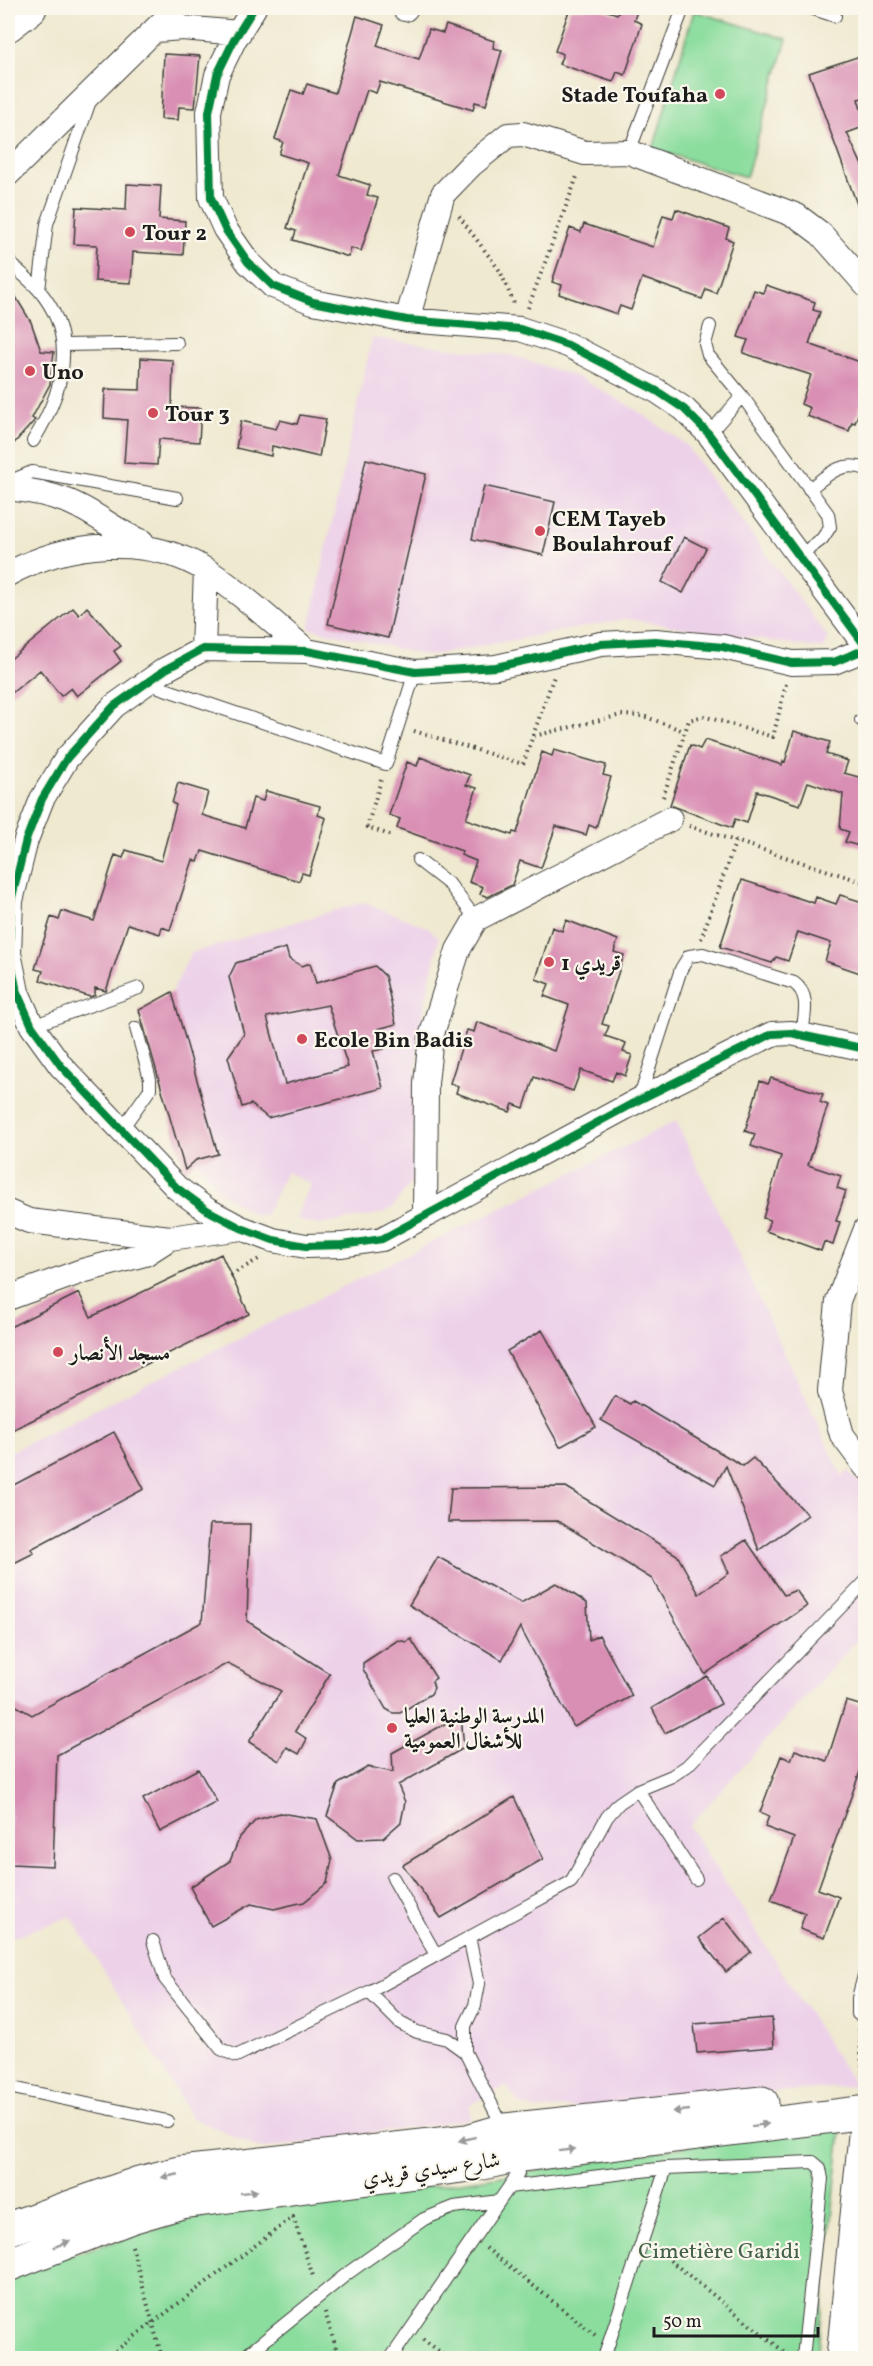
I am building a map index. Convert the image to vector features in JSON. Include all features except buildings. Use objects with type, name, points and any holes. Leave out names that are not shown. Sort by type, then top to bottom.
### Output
[{"type":"main road","points":[[8,25],[30,8]]},
{"type":"main road","name":"شارع سيدي قريدي","points":[[8,2265],[131,2217],[182,2202],[478,2164],[510,2152],[865,2099]]},
{"type":"main road","points":[[843,2358],[866,2125]]},
{"type":"main road","name":"شارع سيدي قريدي","points":[[8,2229],[139,2184],[180,2174],[467,2141],[510,2152]]},
{"type":"street","points":[[8,174],[177,8]]},
{"type":"street","points":[[254,8],[238,33],[217,75],[209,112],[212,198],[225,230],[248,262],[273,286],[313,302],[407,320],[520,329],[568,345],[616,368],[684,409],[709,434],[866,648],[834,662],[792,663],[723,647],[655,641],[601,644],[496,668],[415,672],[307,651],[203,649],[166,669],[114,706],[67,758],[42,799],[26,840],[11,901],[9,953],[17,993],[32,1026],[61,1066],[177,1188],[207,1210],[241,1228],[273,1240],[306,1246],[342,1245],[382,1239],[639,1100],[772,1034],[802,1035],[866,1049]]},
{"type":"street","points":[[156,30],[182,28],[238,33]]},
{"type":"street","points":[[407,320],[442,194],[471,165],[508,135],[523,134],[585,153],[629,152],[797,216],[829,242],[866,285]]},
{"type":"street","points":[[8,488],[34,491],[69,502],[123,535],[169,552],[206,570],[307,651]]},
{"type":"street","points":[[8,574],[59,553],[95,547],[132,546],[169,552]]},
{"type":"street","points":[[203,649],[206,570]]},
{"type":"street","points":[[425,1214],[426,1083],[431,1037],[458,950],[476,919],[662,824]]},
{"type":"street","points":[[8,1212],[29,1221],[170,1238],[241,1228]]},
{"type":"street","points":[[866,1229],[838,1301],[830,1391],[842,1435],[866,1467]]},
{"type":"street","points":[[8,1298],[82,1271],[145,1254],[170,1238]]},
{"type":"lane","points":[[817,8],[835,16]]},
{"type":"lane","points":[[629,152],[681,14]]},
{"type":"lane","points":[[39,290],[47,224],[94,90]]},
{"type":"lane","points":[[8,261],[39,290],[55,317],[64,345],[62,379],[49,416],[33,441]]},
{"type":"lane","points":[[710,327],[705,344],[708,355],[742,396],[828,514],[830,527],[822,539],[799,556]]},
{"type":"lane","points":[[64,345],[177,343]]},
{"type":"lane","points":[[709,434],[742,396]]},
{"type":"lane","points":[[809,489],[838,467],[854,465],[866,469]]},
{"type":"lane","points":[[8,482],[32,472],[177,498]]},
{"type":"lane","points":[[147,683],[386,764],[415,672]]},
{"type":"lane","points":[[417,860],[450,885],[476,919]]},
{"type":"lane","points":[[639,1100],[681,969],[689,956],[695,953],[794,983],[802,988],[806,996],[802,1035]]},
{"type":"lane","points":[[32,1026],[139,988]]},
{"type":"lane","points":[[122,1130],[150,1089],[150,1079],[136,1028]]},
{"type":"lane","points":[[153,1941],[165,1979],[209,2036],[221,2049],[236,2056],[369,1992],[571,1882],[607,1817],[619,1803],[638,1790],[687,1767],[866,1581]]},
{"type":"lane","points":[[638,1790],[696,1880]]},
{"type":"lane","points":[[393,1878],[436,1955]]},
{"type":"lane","points":[[391,2358],[500,2201],[510,2152],[465,2052],[465,2026],[475,2005],[479,1984],[469,1937]]},
{"type":"lane","points":[[858,2014],[858,1998],[866,1968]]},
{"type":"lane","points":[[369,1992],[400,2023],[417,2032],[447,2039],[465,2052]]},
{"type":"lane","points":[[8,2086],[167,2121]]},
{"type":"lane","points":[[510,2152],[666,2168],[813,2162],[820,2168],[822,2179],[802,2358]]},
{"type":"lane","points":[[604,2358],[666,2168]]},
{"type":"lane","points":[[243,2358],[348,2273],[424,2219],[454,2207],[500,2201]]},
{"type":"path","points":[[520,329],[585,153]]},
{"type":"path","points":[[442,194],[500,271],[514,303],[520,329]]},
{"type":"path","points":[[398,726],[523,764],[563,651]]},
{"type":"path","points":[[792,663],[773,737],[703,716],[689,720],[684,731],[662,824],[736,840],[866,883]]},
{"type":"path","points":[[534,736],[621,715],[643,716],[684,731]]},
{"type":"path","points":[[386,764],[367,827],[390,835]]},
{"type":"path","points":[[695,953],[736,840]]},
{"type":"path","points":[[231,1275],[264,1255]]},
{"type":"path","points":[[858,2014],[865,2099]]},
{"type":"path","points":[[283,2216],[304,2216]]},
{"type":"path","points":[[106,2358],[293,2217]]},
{"type":"path","points":[[474,2239],[608,2345]]},
{"type":"path","points":[[644,2239],[792,2358]]},
{"type":"path","points":[[121,2249],[143,2243]]},
{"type":"path","points":[[132,2246],[162,2358]]},
{"type":"path","points":[[411,2329],[448,2358]]},
{"type":"shaded area","name":"CEM Tayeb Boulahrouf","points":[[372,338],[514,356],[577,377],[632,407],[685,444],[828,638],[824,649],[626,619],[428,656],[309,628]]},
{"type":"shaded area","name":"Ecole Bin Badis","points":[[363,902],[429,928],[439,938],[423,1012],[416,1067],[413,1180],[393,1207],[384,1213],[319,1225],[303,1222],[296,1217],[311,1184],[286,1172],[266,1214],[255,1215],[222,1194],[196,1160],[217,1154],[172,992],[191,953]]},
{"type":"shaded area","name":"المدرسة الوطنية العليا للأشغال العمومية","points":[[676,1121],[842,1476],[848,1471],[865,1488],[865,1631],[689,1826],[855,2086],[538,2110],[519,2104],[506,2086],[469,2105],[471,2119],[261,2149],[192,2118],[71,1916],[8,1939],[8,1453]]},
{"type":"green space","name":"Stade Toufaha","points":[[694,11],[787,39],[746,177],[653,149]]},
{"type":"green space","name":"Cimetière Garidi","points":[[842,2121],[817,2358],[8,2358],[8,2273],[240,2205],[291,2206],[518,2174]]},
{"type":"cycle path","points":[[254,8],[234,40],[217,75],[209,112],[211,198],[225,229],[248,262],[273,286],[313,302],[407,320],[520,329],[568,345],[657,391],[684,409],[709,434],[866,647]]},
{"type":"cycle path","points":[[866,649],[834,662],[792,663],[723,647],[655,641],[601,644],[496,667],[415,672],[307,651],[203,649],[166,669],[114,706],[67,758],[42,799],[26,840],[11,901],[9,953],[17,992],[32,1026],[61,1066],[177,1188],[207,1210],[241,1228],[273,1240],[306,1246],[342,1245],[382,1239],[639,1100],[772,1034],[791,1033],[866,1049]]},
{"type":"place","name":"Stade Toufaha","points":[[720,94]]},
{"type":"place","name":"Tour 2","points":[[130,232]]},
{"type":"place","name":"Uno","points":[[30,371]]},
{"type":"place","name":"Tour 3","points":[[153,413]]},
{"type":"place","name":"CEM Tayeb Boulahrouf","points":[[540,531]]},
{"type":"place","name":"قريدي 1","points":[[549,962]]},
{"type":"place","name":"Ecole Bin Badis","points":[[302,1039]]},
{"type":"place","name":"مسجد الأنصار","points":[[58,1352]]},
{"type":"place","name":"المدرسة الوطنية العليا للأشغال العمومية","points":[[392,1728]]}]
